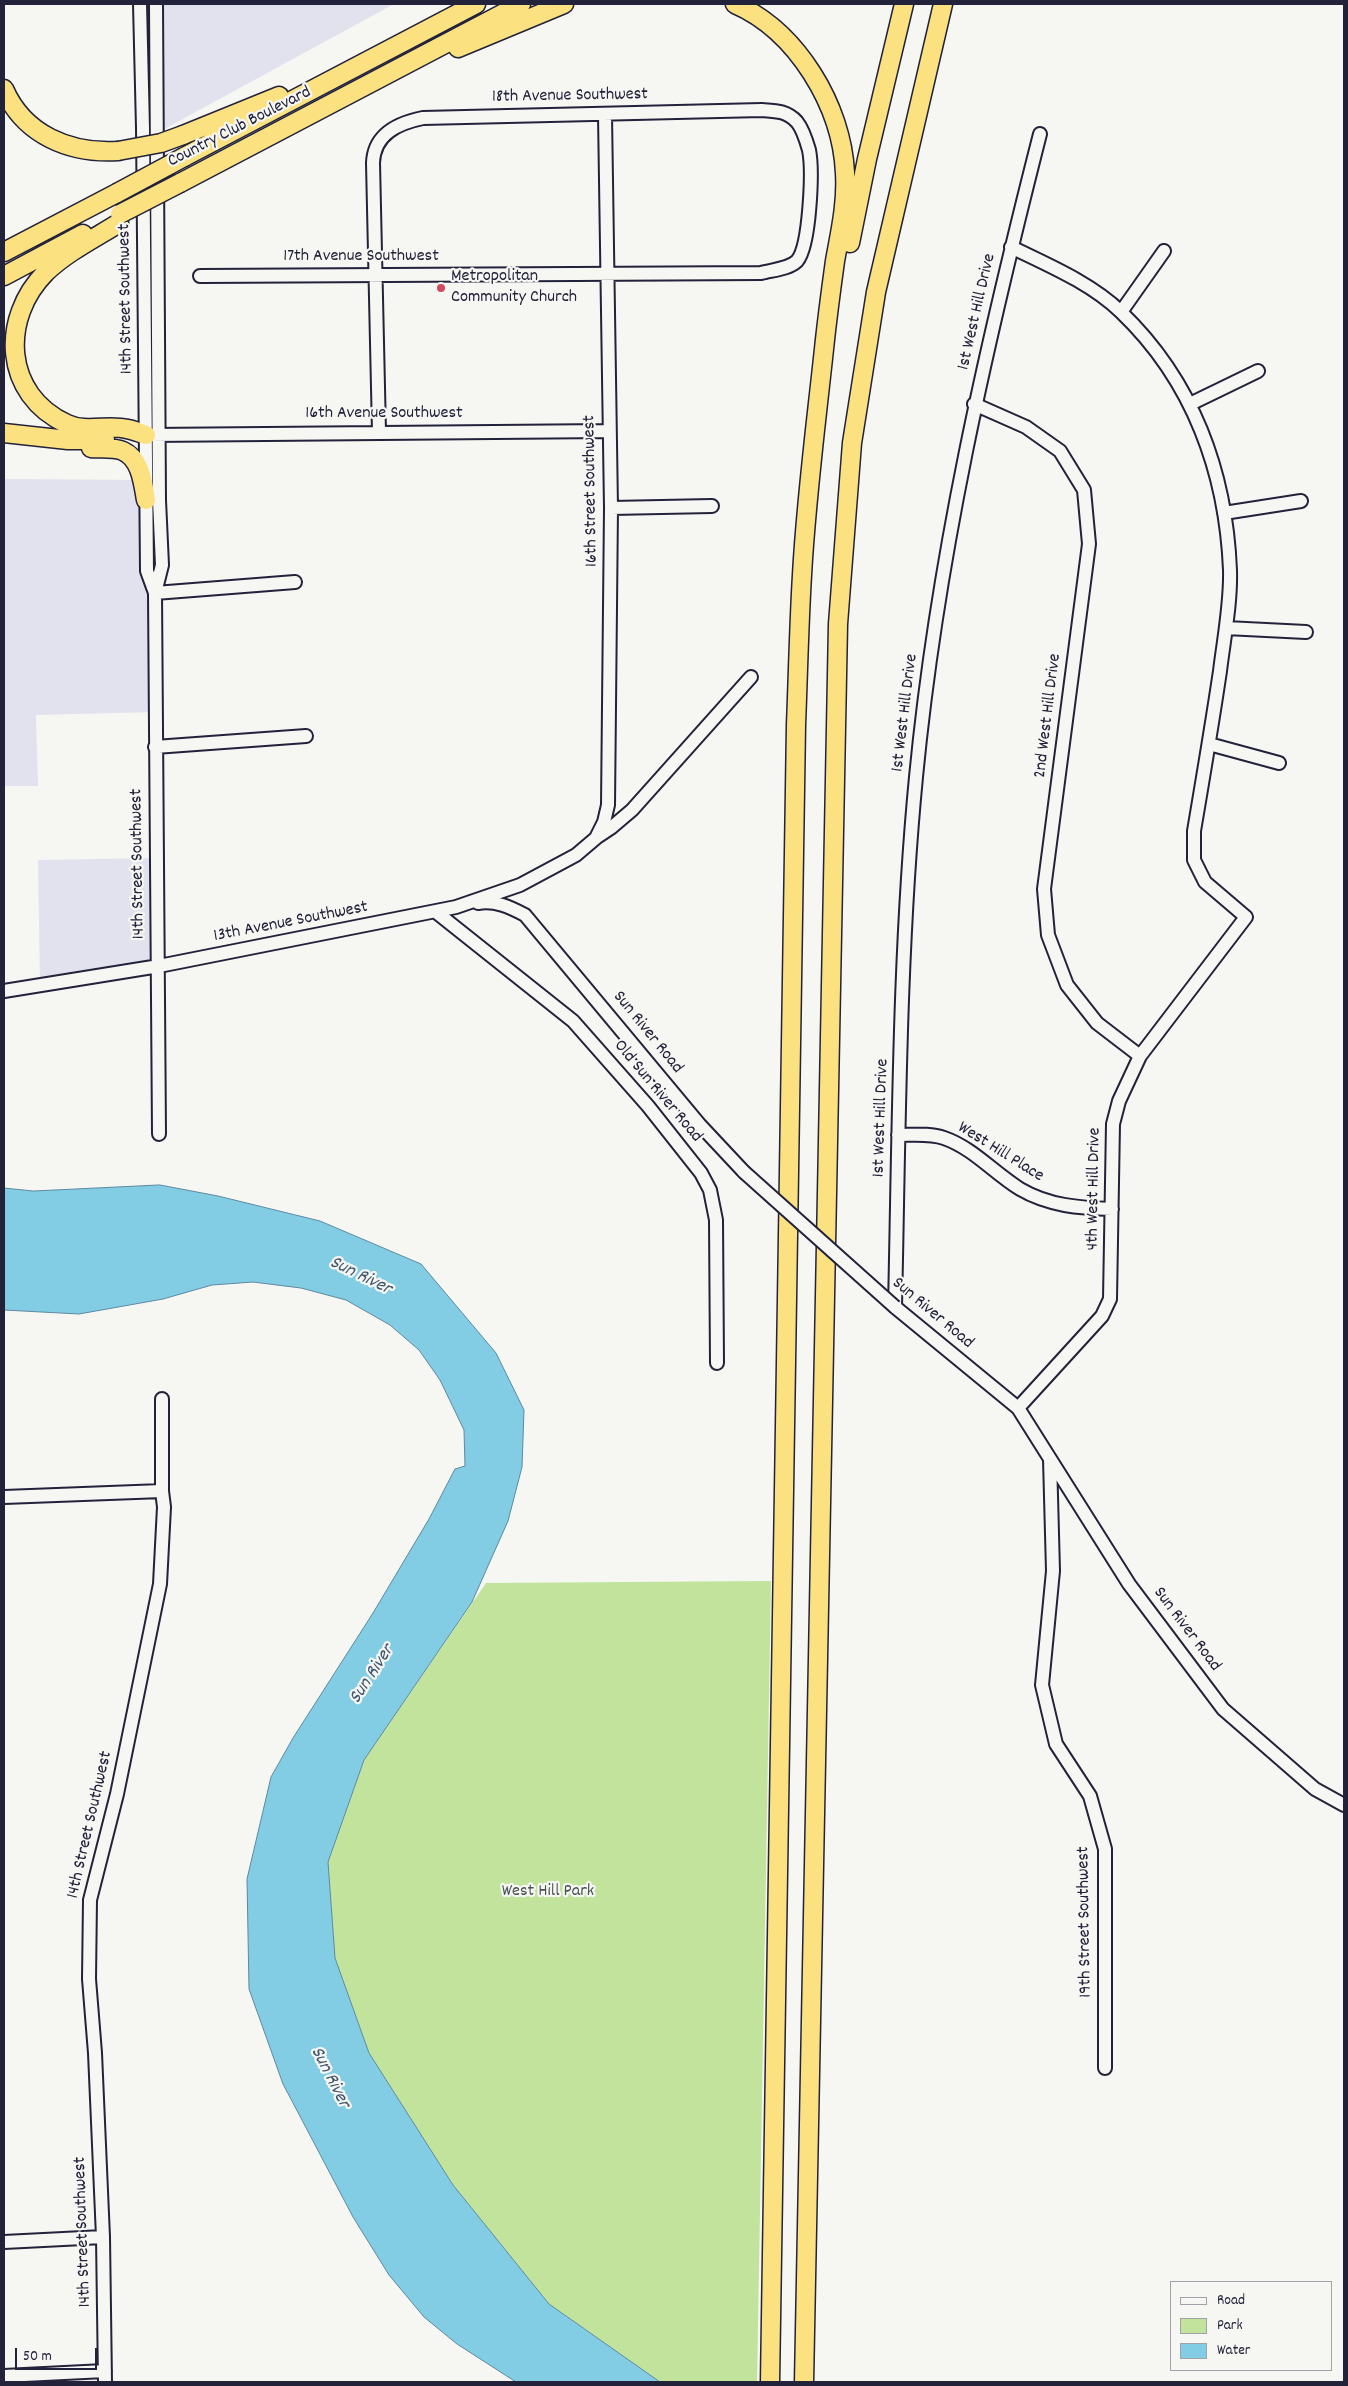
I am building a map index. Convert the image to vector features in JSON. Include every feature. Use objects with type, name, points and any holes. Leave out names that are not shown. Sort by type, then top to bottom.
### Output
[{"type":"highway","name":"Country Club Boulevard","points":[[4,252],[476,4]]},
{"type":"highway","points":[[367,85],[521,4]]},
{"type":"highway","points":[[367,85],[564,4]]},
{"type":"highway","points":[[735,4],[768,24],[797,53],[817,81],[830,108],[839,136],[846,173],[843,214],[829,301],[811,470],[802,574],[796,725],[770,2382]]},
{"type":"highway","points":[[811,470],[842,287],[865,168],[904,4]]},
{"type":"highway","points":[[804,2382],[838,624],[852,443],[876,292],[943,4]]},
{"type":"highway","points":[[4,89],[19,114],[51,140],[82,150],[99,152],[118,151],[161,143],[183,135],[394,48]]},
{"type":"highway","name":"Country Club Boulevard","points":[[4,276],[119,218],[174,186],[367,85]]},
{"type":"highway","points":[[119,218],[46,272],[33,286],[20,309],[15,323],[12,340],[14,363],[31,396],[57,419],[69,425],[84,428],[126,428],[153,435]]},
{"type":"highway","points":[[4,433],[68,440],[126,440],[153,435]]},
{"type":"highway","points":[[44,438],[70,446],[122,450],[138,465],[143,480],[146,500]]},
{"type":"street","name":"14th Street Southwest","points":[[140,4],[153,435],[162,565],[154,593],[159,966],[159,1134]]},
{"type":"street","name":"14th Street Southwest","points":[[154,593],[147,571],[146,500],[153,435],[156,4]]},
{"type":"street","name":"18th Avenue Southwest","points":[[376,276],[374,150],[384,136],[403,122],[423,118],[762,110],[785,112],[798,124],[809,150],[810,194],[805,243],[797,261],[785,268],[761,272]]},
{"type":"street","name":"16th Street Southwest","points":[[576,856],[596,838],[604,822],[608,805],[611,508],[604,115]]},
{"type":"street","name":"1st West Hill Drive","points":[[895,1307],[898,1135],[906,909],[916,775],[937,610],[974,404],[1040,134]]},
{"type":"street","points":[[1011,247],[1073,277],[1121,312],[1158,354],[1190,404],[1212,456],[1224,513],[1230,571],[1226,628],[1209,744],[1279,763]]},
{"type":"street","points":[[1121,312],[1164,251]]},
{"type":"street","name":"17th Avenue Southwest","points":[[200,276],[606,275],[761,272]]},
{"type":"street","points":[[376,276],[379,432]]},
{"type":"street","points":[[1190,404],[1258,370]]},
{"type":"street","name":"2nd West Hill Drive","points":[[974,404],[1026,426],[1060,451],[1084,490],[1089,544],[1044,889],[1048,935],[1067,985],[1097,1023],[1140,1056]]},
{"type":"street","name":"16th Avenue Southwest","points":[[153,435],[609,431]]},
{"type":"street","points":[[1224,513],[1301,501]]},
{"type":"street","points":[[611,508],[712,506]]},
{"type":"street","points":[[154,593],[295,582]]},
{"type":"street","points":[[1226,628],[1306,632]]},
{"type":"street","points":[[596,838],[612,828],[632,810],[751,677]]},
{"type":"street","points":[[155,747],[306,736]]},
{"type":"street","name":"4th West Hill Drive","points":[[1018,1408],[1102,1316],[1110,1299],[1113,1124],[1119,1101],[1140,1056],[1246,917],[1205,882],[1194,860],[1194,831],[1209,744]]},
{"type":"street","name":"13th Avenue Southwest","points":[[4,991],[159,966],[436,912],[520,885],[576,856]]},
{"type":"street","name":"Sun River Road","points":[[456,906],[488,901],[506,906],[525,915],[700,1125],[744,1172],[895,1307],[1018,1408],[1129,1584],[1224,1708],[1315,1789],[1344,1805]]},
{"type":"street","name":"Old Sun River Road","points":[[436,912],[573,1021],[648,1106],[701,1174],[710,1190],[716,1220],[717,1363]]},
{"type":"street","name":"West Hill Place","points":[[898,1135],[930,1135],[944,1138],[970,1152],[1021,1189],[1050,1202],[1071,1207],[1112,1209]]},
{"type":"street","name":"14th Street Southwest","points":[[105,2376],[103,2237],[95,2053],[89,1980],[90,1900],[117,1794],[160,1584],[164,1507],[162,1491],[162,1399]]},
{"type":"street","name":"19th Street Southwest","points":[[1050,1459],[1053,1570],[1042,1685],[1056,1744],[1090,1796],[1105,1849],[1105,2068]]},
{"type":"street","points":[[4,1497],[162,1491]]},
{"type":"street","points":[[4,2242],[103,2237]]},
{"type":"street","points":[[4,2376],[105,2376]]},
{"type":"shaded area","points":[[156,4],[394,4],[157,133]]},
{"type":"shaded area","points":[[4,479],[143,480],[155,593],[155,712],[36,715],[38,786],[4,786]]},
{"type":"shaded area","points":[[157,858],[159,966],[40,985],[38,860]]},
{"type":"green space","name":"West Hill Park","points":[[771,1581],[757,2382],[660,2382],[549,2304],[453,2185],[369,2053],[335,1958],[328,1862],[364,1760],[486,1583]]},
{"type":"water","name":"Sun River","points":[[160,1185],[218,1196],[320,1221],[421,1264],[496,1353],[524,1410],[522,1467],[508,1521],[472,1602],[364,1760],[328,1862],[335,1958],[369,2053],[453,2185],[549,2304],[660,2382],[516,2382],[457,2344],[424,2317],[389,2275],[353,2217],[283,2084],[249,1989],[247,1879],[271,1777],[293,1738],[373,1613],[429,1519],[455,1469],[465,1466],[464,1430],[440,1380],[419,1350],[390,1325],[346,1300],[301,1288],[253,1282],[212,1285],[163,1299],[79,1314],[4,1310],[4,1188],[33,1191]]},
{"type":"place","name":"Metropolitan Community Church","points":[[441,288]]}]
